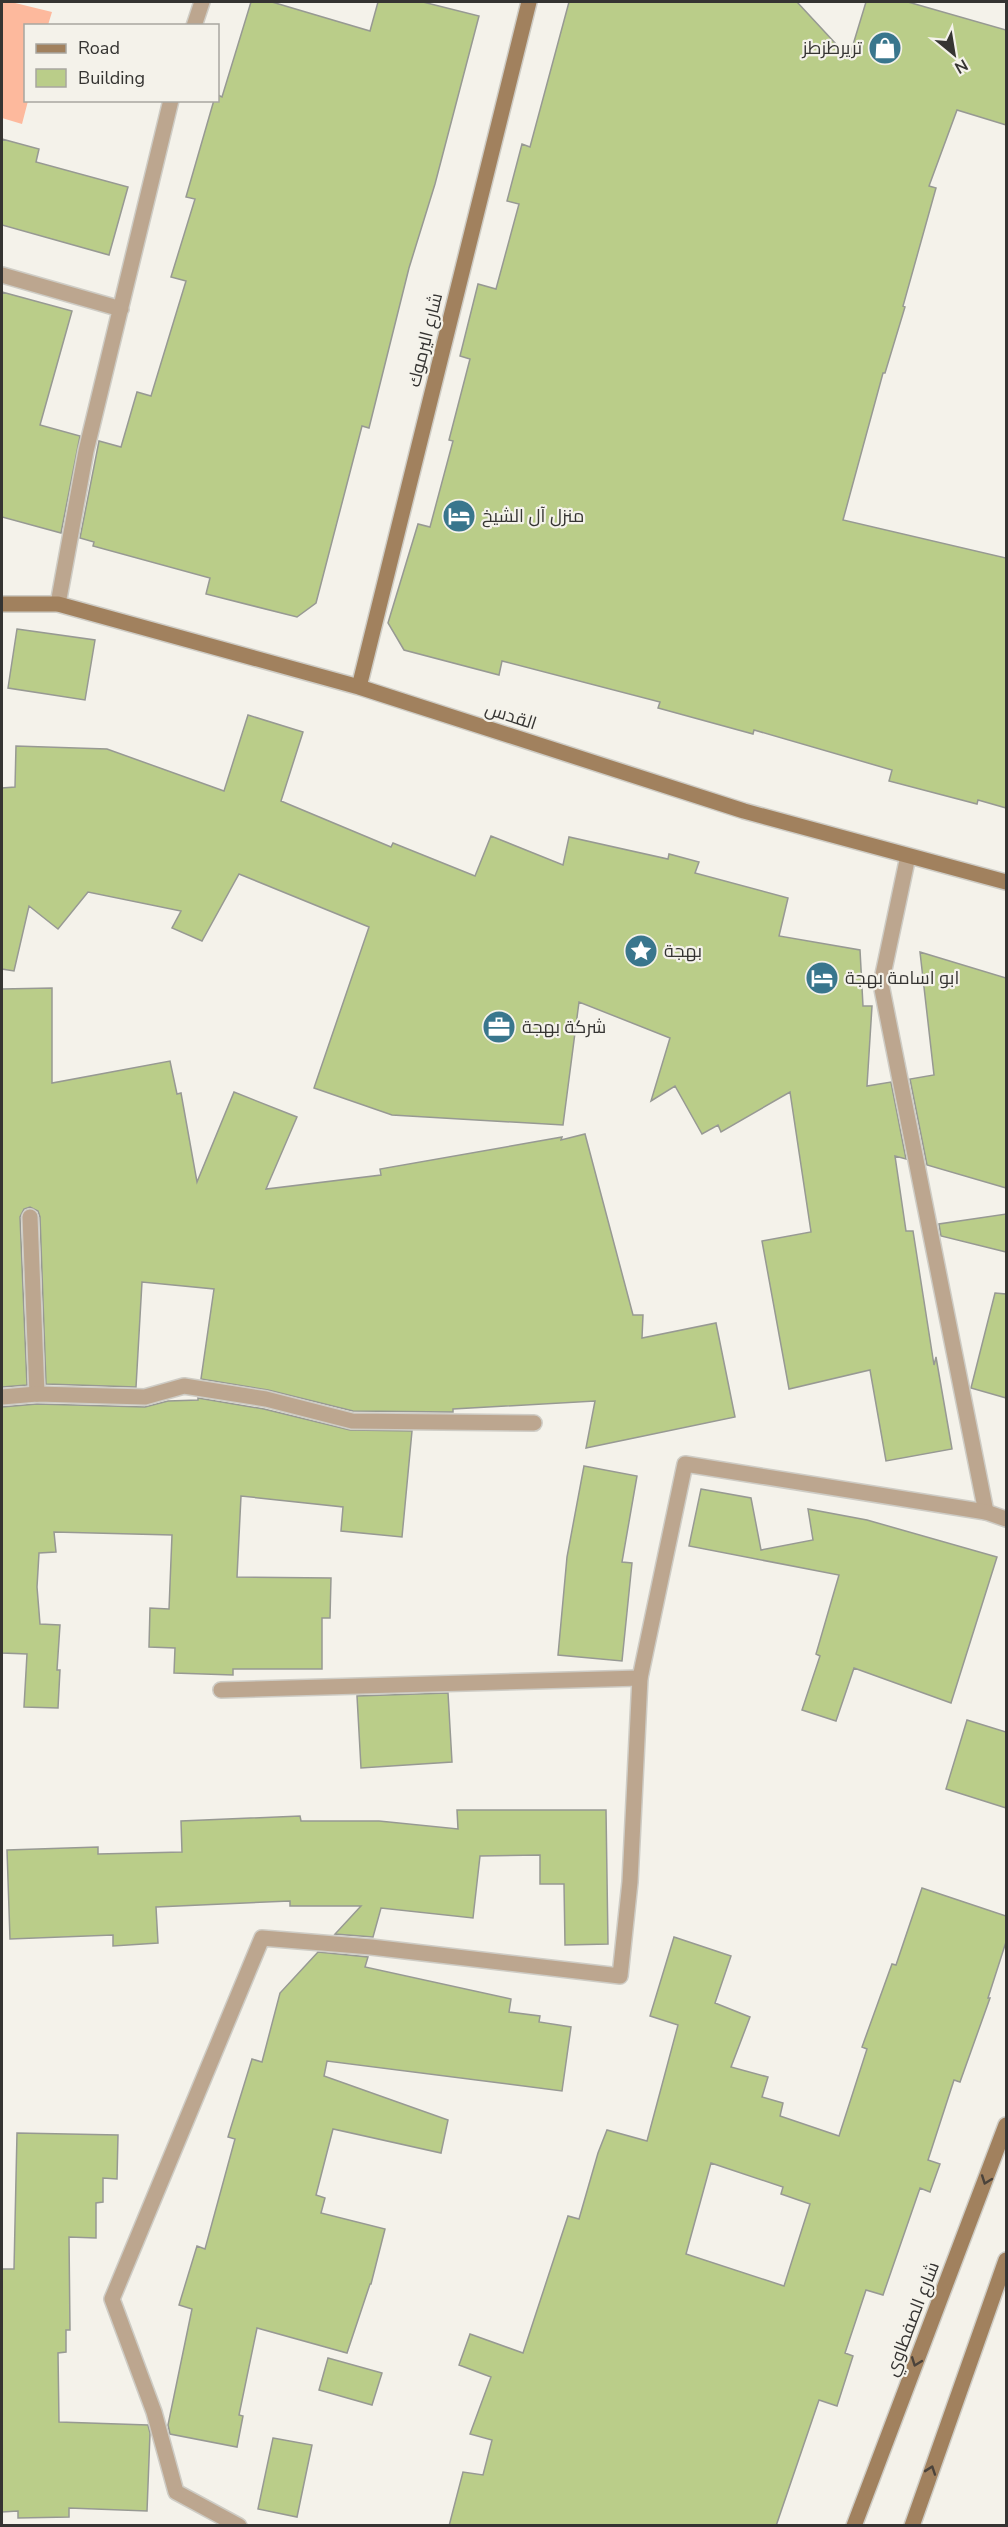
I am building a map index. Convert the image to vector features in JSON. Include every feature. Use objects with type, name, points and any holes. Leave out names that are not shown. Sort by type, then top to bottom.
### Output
[{"type":"main road","name":"شارع اليرموك","points":[[359,687],[529,2]]},
{"type":"main road","name":"القدس","points":[[2,604],[58,604],[359,687],[744,811],[1006,882]]},
{"type":"main road","name":"شارع الصفطاوي","points":[[854,2526],[1006,2126]]},
{"type":"main road","points":[[912,2526],[1006,2259]]},
{"type":"street","points":[[195,24],[202,2]]},
{"type":"street","points":[[58,604],[86,451],[171,102]]},
{"type":"street","points":[[2,275],[121,309]]},
{"type":"street","points":[[908,856],[881,984],[986,1512]]},
{"type":"street","points":[[30,1217],[37,1394]]},
{"type":"street","points":[[2,1397],[37,1394],[145,1397],[184,1386],[266,1399],[352,1421],[534,1423]]},
{"type":"street","points":[[239,2526],[176,2492],[154,2412],[112,2299],[262,1938],[370,1947],[620,1976],[630,1882],[640,1678],[685,1464],[986,1512],[1006,1519]]},
{"type":"street","points":[[221,1690],[640,1678]]},
{"type":"shaded area","points":[[2,2],[52,12],[48,24],[24,24],[24,102],[28,102],[22,124],[2,118]]},
{"type":"building","points":[[251,2],[272,2],[370,31],[378,2],[423,2],[479,16],[435,184],[409,268],[369,428],[362,426],[316,603],[297,617],[206,594],[210,578],[93,546],[94,542],[80,538],[99,441],[121,447],[137,392],[151,396],[186,281],[171,277],[195,199],[186,197],[213,102],[219,102],[219,96],[222,97]]},
{"type":"building","points":[[569,2],[797,2],[849,58],[866,2],[908,2],[1006,30],[1006,125],[957,110],[929,186],[936,188],[903,306],[905,307],[885,373],[883,373],[843,520],[1006,558],[1006,808],[978,800],[977,804],[889,781],[892,770],[754,730],[753,734],[658,708],[660,702],[502,661],[499,675],[404,650],[388,623],[418,524],[430,527],[453,441],[449,440],[470,359],[460,356],[478,284],[496,289],[519,204],[507,201],[522,144],[530,147]]},
{"type":"building","points":[[2,139],[39,149],[36,162],[128,187],[109,255],[2,225]]},
{"type":"building","points":[[2,292],[72,311],[40,425],[80,436],[61,533],[2,517]]},
{"type":"building","points":[[17,629],[95,640],[85,700],[8,688]]},
{"type":"building","points":[[248,715],[303,732],[281,801],[391,847],[393,843],[475,876],[491,836],[563,865],[569,837],[668,859],[669,854],[699,862],[695,873],[788,898],[779,936],[860,950],[863,1006],[872,1006],[867,1086],[891,1082],[906,1159],[895,1156],[906,1231],[913,1231],[934,1365],[936,1357],[952,1449],[886,1461],[870,1370],[789,1389],[762,1241],[811,1232],[790,1092],[721,1132],[718,1125],[702,1134],[675,1086],[651,1101],[670,1038],[579,1002],[563,1125],[392,1115],[314,1088],[369,927],[239,874],[202,941],[172,928],[181,911],[88,892],[58,929],[29,906],[14,971],[2,969],[2,788],[15,787],[16,746],[107,749],[224,791]]},
{"type":"building","points":[[920,952],[1006,978],[1006,1188],[927,1165],[910,1079],[934,1075]]},
{"type":"building","points":[[52,988],[52,1083],[170,1061],[177,1094],[181,1093],[197,1182],[234,1092],[297,1117],[266,1189],[381,1175],[380,1169],[562,1137],[561,1140],[585,1134],[633,1315],[643,1315],[642,1338],[716,1323],[735,1417],[586,1448],[595,1401],[453,1409],[453,1412],[353,1411],[268,1390],[201,1379],[214,1289],[142,1282],[136,1387],[46,1384],[40,1217],[38,1211],[30,1207],[24,1209],[20,1217],[27,1385],[2,1387],[2,989]]},
{"type":"building","points":[[1006,1214],[1006,1252],[941,1236],[939,1224]]},
{"type":"building","points":[[995,1293],[1006,1294],[1006,1398],[971,1388]]},
{"type":"building","points":[[198,1398],[264,1409],[350,1430],[412,1431],[402,1537],[341,1531],[343,1507],[241,1496],[237,1577],[331,1578],[330,1618],[322,1618],[322,1669],[233,1669],[233,1675],[174,1673],[175,1648],[149,1647],[150,1608],[169,1609],[172,1535],[54,1532],[56,1552],[39,1553],[37,1587],[40,1624],[60,1625],[57,1670],[60,1670],[58,1708],[24,1707],[27,1654],[2,1653],[2,1407],[37,1404],[145,1407],[168,1401],[198,1400]]},
{"type":"building","points":[[584,1466],[637,1476],[622,1562],[632,1563],[622,1661],[558,1655],[567,1557]]},
{"type":"building","points":[[701,1489],[751,1498],[761,1550],[813,1540],[808,1509],[867,1520],[997,1557],[951,1703],[854,1668],[836,1721],[802,1710],[820,1656],[816,1654],[839,1575],[689,1546]]},
{"type":"building","points":[[448,1693],[452,1762],[361,1768],[357,1696]]},
{"type":"building","points":[[967,1720],[1006,1732],[1006,1808],[946,1789]]},
{"type":"building","points":[[457,1810],[606,1810],[608,1944],[565,1945],[564,1884],[540,1884],[540,1855],[480,1856],[473,1918],[381,1908],[373,1937],[335,1934],[361,1906],[290,1906],[290,1901],[156,1907],[158,1943],[113,1946],[113,1935],[10,1939],[7,1850],[98,1847],[98,1854],[182,1852],[181,1821],[300,1816],[301,1821],[379,1821],[458,1829]]},
{"type":"building","points":[[922,1888],[1006,1916],[1006,1942],[988,1998],[990,1998],[960,2082],[954,2080],[928,2160],[940,2164],[930,2192],[920,2188],[883,2295],[866,2290],[845,2353],[853,2356],[837,2406],[819,2400],[776,2526],[449,2526],[463,2472],[483,2475],[492,2440],[470,2434],[491,2377],[459,2365],[470,2334],[523,2353],[568,2216],[579,2219],[607,2130],[647,2141],[678,2025],[650,2016],[674,1937],[731,1956],[715,2003],[750,2017],[731,2067],[768,2077],[762,2097],[783,2103],[780,2116],[839,2136],[867,2049],[862,2047],[892,1964],[896,1965]],"holes":[[[711,2163],[783,2187],[781,2194],[810,2204],[784,2286],[686,2254]]]},
{"type":"building","points":[[318,1952],[368,1957],[365,1967],[511,1999],[509,2012],[540,2016],[539,2022],[571,2027],[562,2091],[327,2061],[324,2076],[448,2120],[441,2153],[333,2129],[316,2195],[325,2198],[321,2213],[385,2229],[371,2284],[347,2353],[257,2328],[239,2415],[243,2416],[237,2447],[170,2434],[168,2425],[192,2309],[179,2305],[197,2246],[205,2249],[235,2139],[228,2137],[252,2059],[262,2062],[280,1993]]},
{"type":"building","points":[[17,2133],[118,2135],[117,2179],[103,2178],[103,2202],[96,2203],[96,2238],[69,2237],[70,2330],[66,2330],[66,2352],[58,2353],[59,2422],[148,2425],[150,2433],[147,2511],[69,2508],[69,2517],[18,2518],[18,2511],[2,2512],[2,2269],[14,2269]]},
{"type":"building","points":[[328,2358],[382,2373],[372,2405],[319,2390]]},
{"type":"building","points":[[273,2438],[312,2445],[297,2517],[258,2509]]},
{"type":"place","name":"تريرطزطز","points":[[885,48]]},
{"type":"place","name":"منزل آل الشيخ","points":[[459,516]]},
{"type":"place","name":"بهجة","points":[[641,951]]},
{"type":"place","name":"ابو اسامة بهجة","points":[[822,978]]},
{"type":"place","name":"شركة بهجة","points":[[499,1027]]}]
